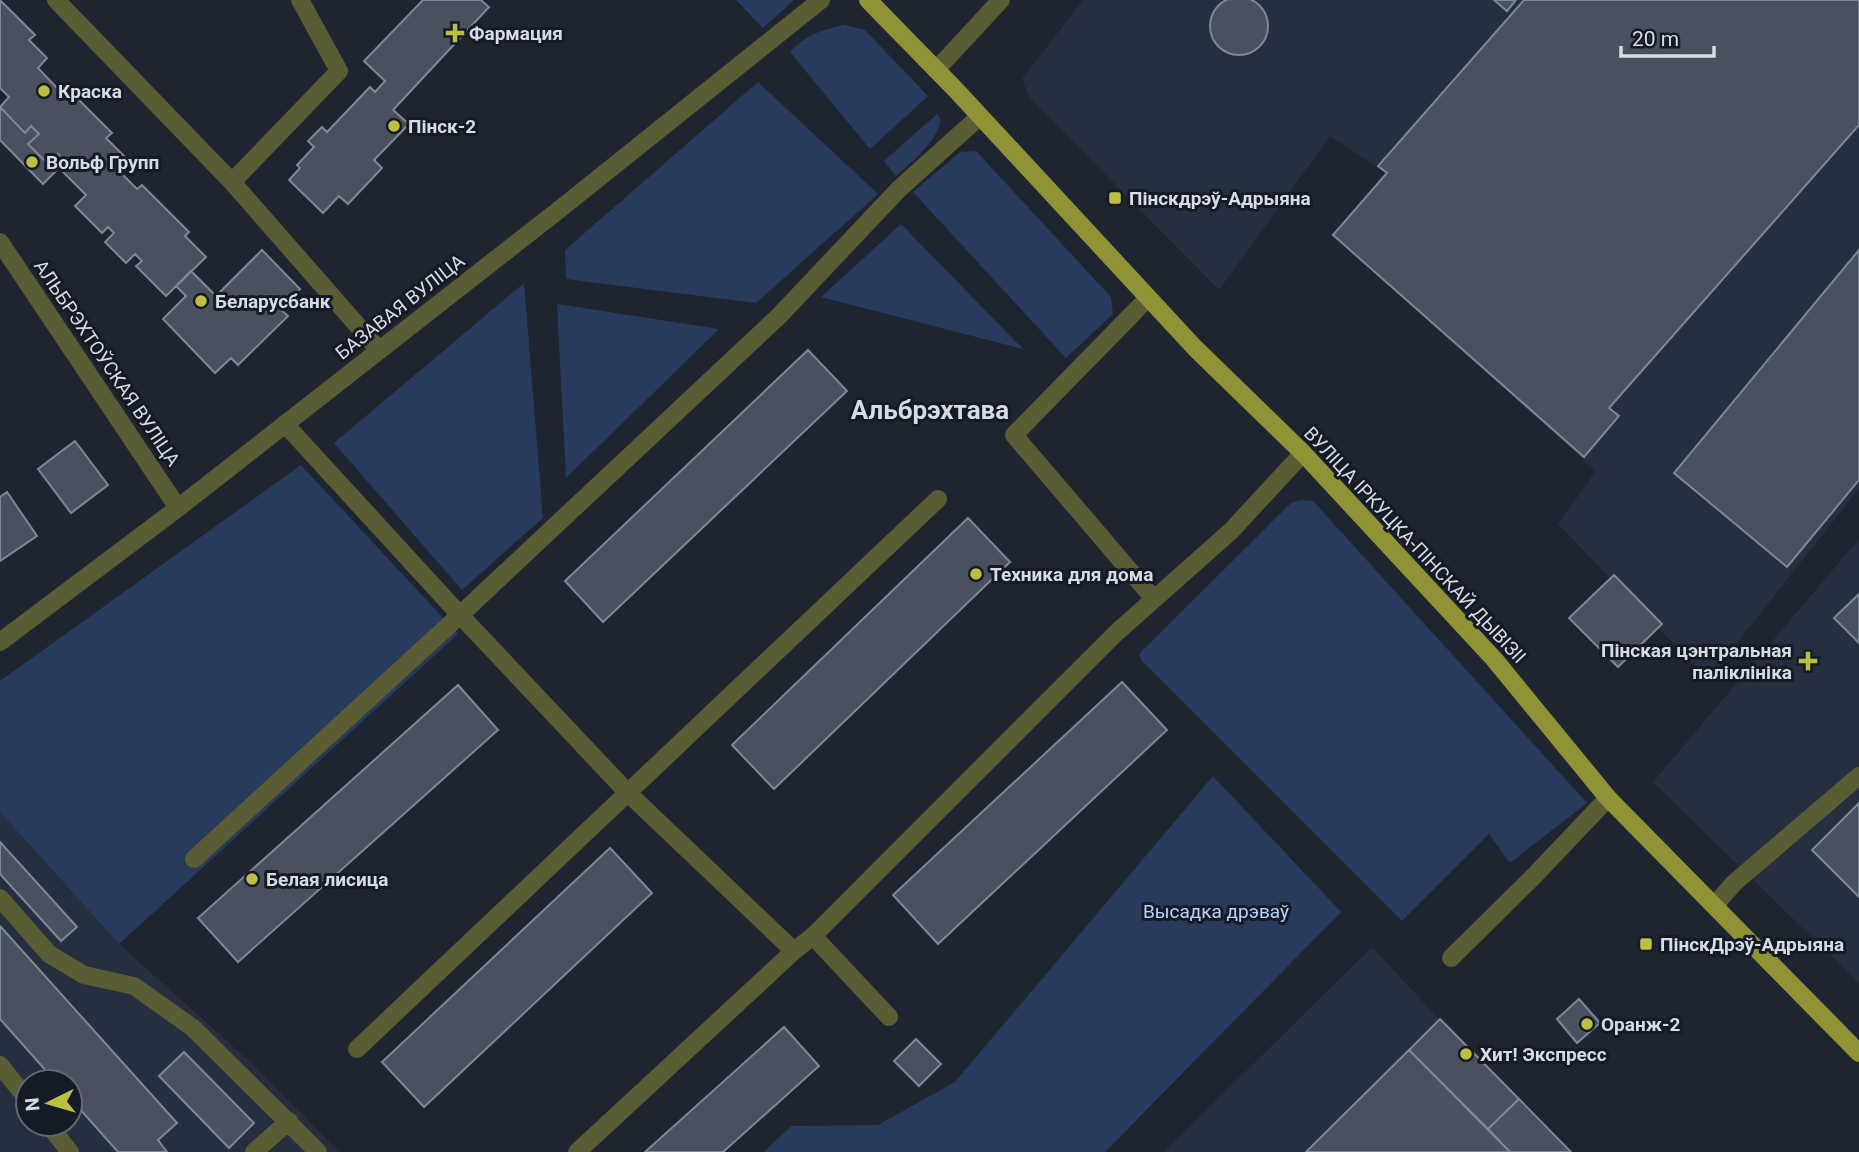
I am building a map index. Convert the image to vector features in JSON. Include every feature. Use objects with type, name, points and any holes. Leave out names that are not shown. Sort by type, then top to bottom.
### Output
[{"type":"main road","name":"ВУЛІЦА ІРКУЦКА-ПІНСКАЙ ДЫВІЗІІ","points":[[868,0],[1195,348],[1303,453],[1494,659],[1608,798],[1859,1053]]},
{"type":"street","points":[[56,0],[232,182],[379,350]]},
{"type":"street","points":[[232,182],[340,71],[300,0]]},
{"type":"street","name":"БАЗАВАЯ ВУЛІЦА","points":[[2,638],[178,508],[561,209],[821,0]]},
{"type":"street","points":[[936,70],[1001,0]]},
{"type":"street","points":[[194,859],[460,615],[779,316],[899,189],[979,117]]},
{"type":"street","name":"АЛЬБРЭХТОЎСКАЯ ВУЛІЦА","points":[[0,242],[178,508]]},
{"type":"street","points":[[1148,298],[1014,435],[1154,599]]},
{"type":"street","points":[[285,424],[628,793],[794,951]]},
{"type":"street","points":[[577,1152],[813,936],[1116,633],[1231,531],[1303,453]]},
{"type":"street","points":[[356,1049],[938,499]]},
{"type":"street","points":[[1715,905],[1734,883],[1859,776]]},
{"type":"street","points":[[1451,958],[1608,798]]},
{"type":"street","points":[[0,898],[48,954],[84,975],[134,986],[193,1028],[318,1152]]},
{"type":"street","points":[[813,936],[888,1017]]},
{"type":"street","points":[[0,1065],[14,1082]]},
{"type":"street","points":[[254,1152],[289,1121]]},
{"type":"street","points":[[59,1138],[70,1152]]},
{"type":"shaded area","points":[[1083,0],[1859,0],[1859,489],[1708,679],[1558,524],[1596,471],[1333,235],[1386,173],[1330,136],[1219,290],[1029,97],[1022,79]]},
{"type":"shaded area","name":"Пінская цэнтральная паліклініка","points":[[1859,539],[1859,983],[1653,782]]},
{"type":"shaded area","points":[[0,812],[119,944],[256,1067],[339,1152],[0,1152]]},
{"type":"shaded area","points":[[1372,947],[1563,1152],[1164,1152]]},
{"type":"green space","points":[[736,0],[794,0],[763,28]]},
{"type":"green space","points":[[844,25],[865,30],[928,96],[870,149],[790,52],[814,34]]},
{"type":"green space","points":[[758,82],[878,194],[756,303],[566,279],[565,250]]},
{"type":"green space","points":[[937,114],[941,120],[934,137],[896,176],[884,161]]},
{"type":"green space","points":[[976,151],[1111,297],[1113,314],[1066,358],[913,192],[960,152]]},
{"type":"green space","points":[[901,224],[1023,349],[821,297]]},
{"type":"green space","points":[[524,283],[543,518],[462,590],[334,443]]},
{"type":"green space","points":[[557,304],[719,329],[566,478]]},
{"type":"green space","points":[[301,465],[458,634],[119,944],[0,812],[0,681]]},
{"type":"green space","points":[[1300,500],[1313,501],[1587,803],[1510,863],[1489,834],[1402,921],[1141,660],[1139,654],[1291,503]]},
{"type":"green space","name":"Высадка дрэваў","points":[[1213,776],[1341,912],[1105,1152],[764,1152],[791,1126],[878,1125],[955,1082]]},
{"type":"building","points":[[1233,-3],[1245,-3],[1260,5],[1268,20],[1268,32],[1260,47],[1245,55],[1233,55],[1218,47],[1210,32],[1210,20],[1218,5]]},
{"type":"building","points":[[0,0],[35,35],[29,40],[47,58],[38,68],[57,88],[62,83],[112,133],[106,138],[125,157],[115,167],[137,189],[142,185],[189,232],[185,236],[206,257],[166,296],[136,266],[142,261],[135,254],[126,263],[105,242],[114,233],[108,227],[102,233],[75,206],[86,195],[59,168],[65,162],[58,154],[48,164],[28,144],[39,134],[31,126],[25,133],[0,107],[9,97],[0,88]]},
{"type":"building","points":[[423,0],[481,0],[489,7],[393,110],[409,124],[374,160],[382,168],[348,204],[339,196],[323,213],[289,180],[300,168],[297,165],[314,147],[308,141],[322,127],[327,132],[370,87],[375,92],[385,81],[364,61]]},
{"type":"building","points":[[1494,0],[1516,0],[1507,11]]},
{"type":"building","points":[[1524,0],[1859,0],[1859,125],[1609,408],[1619,416],[1584,457],[1333,235],[1387,173],[1378,166]]},
{"type":"building","points":[[0,107],[25,133],[31,126],[39,134],[28,144],[48,164],[58,154],[65,162],[43,184],[0,140]]},
{"type":"building","points":[[262,250],[300,289],[280,309],[288,316],[238,365],[231,358],[215,373],[163,319],[186,296],[176,286],[191,271],[216,296]]},
{"type":"building","points":[[1859,250],[1859,480],[1787,567],[1674,473]]},
{"type":"building","points":[[808,350],[847,391],[603,622],[565,581]]},
{"type":"building","points":[[75,441],[108,485],[71,513],[38,469]]},
{"type":"building","points":[[7,492],[37,536],[0,561],[0,497]]},
{"type":"building","points":[[968,518],[1010,562],[774,789],[732,745]]},
{"type":"building","points":[[1614,575],[1662,624],[1618,667],[1569,618]]},
{"type":"building","points":[[1859,594],[1859,643],[1834,618]]},
{"type":"building","points":[[1122,682],[1167,730],[938,944],[893,895]]},
{"type":"building","points":[[458,685],[498,730],[238,962],[198,918]]},
{"type":"building","points":[[1859,803],[1859,897],[1812,850]]},
{"type":"building","points":[[0,842],[77,927],[61,941],[0,874]]},
{"type":"building","points":[[610,848],[652,893],[424,1107],[382,1062]]},
{"type":"building","points":[[0,926],[177,1123],[158,1140],[167,1152],[118,1152],[84,1114],[84,1068],[44,1068],[0,1019]]},
{"type":"building","points":[[1579,999],[1600,1023],[1577,1043],[1557,1019]]},
{"type":"building","points":[[1440,1019],[1519,1099],[1488,1129],[1409,1050]]},
{"type":"building","points":[[784,1027],[819,1066],[723,1152],[645,1152]]},
{"type":"building","points":[[916,1039],[941,1064],[919,1086],[894,1061]]},
{"type":"building","points":[[1409,1050],[1510,1152],[1306,1152]]},
{"type":"building","points":[[184,1052],[254,1123],[229,1148],[159,1076]]},
{"type":"building","points":[[1519,1099],[1571,1152],[1510,1152],[1488,1129]]},
{"type":"place","name":"Фармация","points":[[455,33]]},
{"type":"place","name":"Краска","points":[[44,91]]},
{"type":"place","name":"Пінск-2","points":[[394,126]]},
{"type":"place","name":"Вольф Групп","points":[[32,162]]},
{"type":"place","name":"Пінскдрэў-Адрыяна","points":[[1115,198]]},
{"type":"place","name":"Беларусбанк","points":[[201,301]]},
{"type":"place","name":"Техника для дома","points":[[976,574]]},
{"type":"place","name":"Пінская цэнтральная паліклініка","points":[[1808,661]]},
{"type":"place","name":"Белая лисица","points":[[252,879]]},
{"type":"place","name":"ПінскДрэў-Адрыяна","points":[[1646,944]]},
{"type":"place","name":"Оранж-2","points":[[1587,1024]]},
{"type":"place","name":"Хит! Экспресс","points":[[1466,1054]]},
{"type":"district","name":"Альбрэхтава","points":[[930,410]]}]
